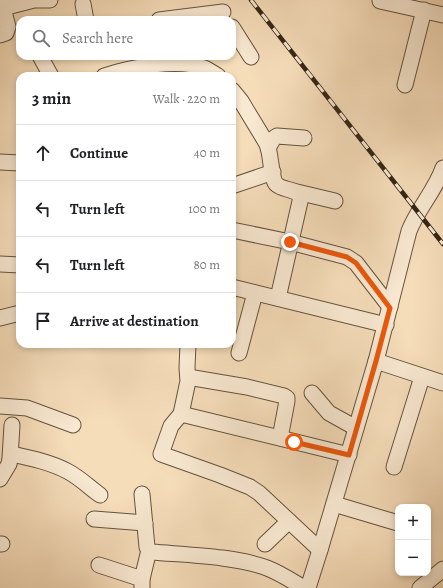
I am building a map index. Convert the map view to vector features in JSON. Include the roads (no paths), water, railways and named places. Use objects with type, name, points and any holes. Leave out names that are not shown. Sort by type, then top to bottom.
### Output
[{"type":"street","points":[[0,35],[6,33],[8,30],[2,4],[34,0],[50,0]]},
{"type":"street","points":[[380,1],[443,14]]},
{"type":"street","points":[[83,4],[85,16]]},
{"type":"street","points":[[405,85],[424,10]]},
{"type":"street","points":[[182,16],[221,11]]},
{"type":"street","points":[[236,33],[251,57]]},
{"type":"street","points":[[42,60],[48,72]]},
{"type":"street","points":[[169,64],[176,72]]},
{"type":"street","points":[[121,72],[169,64],[187,64],[204,72]]},
{"type":"street","points":[[236,95],[244,104],[268,148],[274,181],[279,186],[297,192],[335,201]]},
{"type":"street","points":[[268,148],[277,136],[304,138]]},
{"type":"street","points":[[0,162],[16,163]]},
{"type":"street","points":[[236,185],[273,172]]},
{"type":"street","points":[[308,588],[376,361],[412,224],[442,175]]},
{"type":"street","points":[[278,298],[301,197],[297,192]]},
{"type":"street","points":[[236,231],[290,242],[347,257],[356,263],[390,308]]},
{"type":"street","points":[[0,264],[16,265]]},
{"type":"street","points":[[236,288],[386,325]]},
{"type":"street","points":[[239,353],[255,292]]},
{"type":"street","points":[[0,318],[16,313]]},
{"type":"street","points":[[188,348],[188,377],[181,414],[171,426],[160,454],[250,487],[259,493],[320,550]]},
{"type":"street","points":[[376,361],[443,384]]},
{"type":"street","points":[[188,377],[247,387],[284,396],[287,398],[287,401],[280,438]]},
{"type":"street","points":[[394,467],[422,377]]},
{"type":"street","points":[[312,393],[329,413],[356,428]]},
{"type":"street","points":[[0,406],[27,408],[73,424]]},
{"type":"street","points":[[181,414],[349,455]]},
{"type":"street","points":[[0,479],[9,464],[11,454],[12,425]]},
{"type":"street","points":[[11,454],[48,463],[65,470],[100,495]]},
{"type":"street","points":[[99,565],[142,584],[149,550],[147,547],[142,494]]},
{"type":"street","points":[[334,504],[395,522]]},
{"type":"street","points":[[94,519],[145,523]]},
{"type":"street","points":[[265,544],[289,521]]},
{"type":"street","points":[[149,550],[152,552],[231,559],[259,565],[278,573],[304,588]]},
{"type":"street","points":[[420,588],[443,569]]},
{"type":"railway","points":[[251,0],[443,244]]}]
